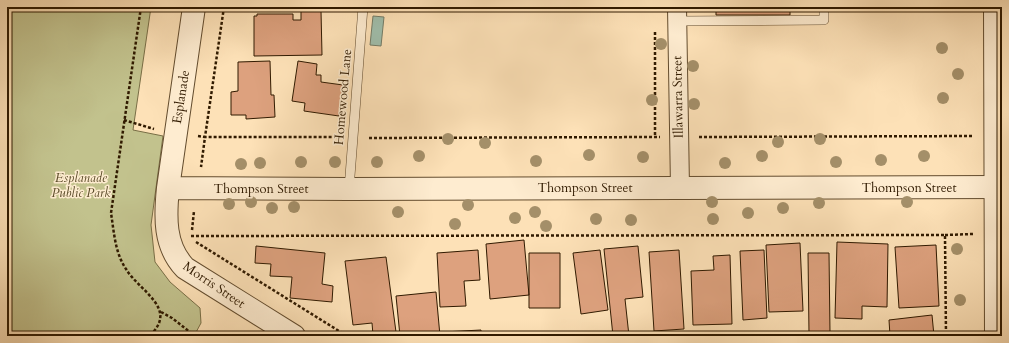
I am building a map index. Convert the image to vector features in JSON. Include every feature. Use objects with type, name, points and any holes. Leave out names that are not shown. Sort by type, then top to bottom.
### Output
[{"type":"street","name":"Esplanade","points":[[168,188],[194,7]]},
{"type":"street","points":[[993,7],[994,136],[998,187],[994,336]]},
{"type":"street","name":"Illawarra Street","points":[[677,14],[680,188]]},
{"type":"street","name":"Thompson Street","points":[[168,188],[349,189],[998,187]]},
{"type":"street","name":"Morris Street","points":[[168,188],[166,214],[171,249],[177,260],[197,277],[294,336]]},
{"type":"lane","name":"Homewood Lane","points":[[349,189],[364,7]]},
{"type":"lane","points":[[677,14],[824,20],[824,7]]},
{"type":"path","points":[[141,7],[111,213],[115,242],[125,269],[139,286],[158,304],[161,312],[156,330],[149,336]]},
{"type":"path","points":[[224,7],[190,239],[347,336]]},
{"type":"path","points":[[655,30],[655,138]]},
{"type":"path","points":[[124,120],[175,136],[205,137],[678,138],[994,136]]},
{"type":"path","points":[[191,236],[945,234],[946,336]]},
{"type":"path","points":[[161,312],[172,318],[195,336]]},
{"type":"green space","name":"Esplanade Public Park","points":[[7,7],[151,7],[133,130],[163,136],[151,225],[155,262],[170,282],[200,308],[201,323],[194,336],[7,336]]},
{"type":"shaded area","points":[[373,16],[384,17],[381,46],[370,45]]},
{"type":"building","points":[[716,7],[790,7],[790,15],[716,15]]},
{"type":"building","points":[[799,7],[819,7],[819,11],[799,11]]},
{"type":"building","points":[[301,11],[321,11],[322,55],[254,56],[254,16],[257,16],[257,14],[293,14],[293,20],[301,20]]},
{"type":"building","points":[[270,61],[271,95],[274,95],[275,117],[246,119],[246,115],[231,115],[231,92],[238,91],[238,62]]},
{"type":"building","points":[[298,61],[317,64],[316,75],[321,75],[321,82],[343,85],[339,116],[304,111],[305,103],[292,101]]},
{"type":"building","points":[[524,240],[529,295],[490,299],[486,244]]},
{"type":"building","points":[[837,242],[888,244],[887,307],[862,306],[862,319],[835,318]]},
{"type":"building","points":[[800,243],[803,311],[769,312],[766,245]]},
{"type":"building","points":[[936,245],[939,306],[899,308],[895,247]]},
{"type":"building","points":[[256,246],[325,253],[322,284],[333,286],[332,302],[290,298],[292,277],[270,276],[271,264],[255,263]]},
{"type":"building","points":[[638,246],[643,297],[625,299],[629,336],[613,336],[604,249]]},
{"type":"building","points":[[478,250],[480,280],[464,281],[466,306],[440,307],[437,253]]},
{"type":"building","points":[[600,250],[608,310],[581,314],[573,253]]},
{"type":"building","points":[[679,250],[684,329],[654,331],[649,252]]},
{"type":"building","points":[[764,250],[767,318],[743,320],[740,251]]},
{"type":"building","points":[[529,253],[560,253],[560,308],[529,308]]},
{"type":"building","points":[[808,253],[829,253],[830,333],[809,334]]},
{"type":"building","points":[[730,255],[732,324],[693,325],[691,271],[714,270],[713,256]]},
{"type":"building","points":[[386,257],[396,332],[373,335],[372,323],[353,325],[345,261]]},
{"type":"building","points":[[436,292],[440,336],[400,336],[396,296]]},
{"type":"building","points":[[932,315],[934,336],[890,336],[889,320]]},
{"type":"building","points":[[481,330],[481,336],[443,336],[443,332]]}]
